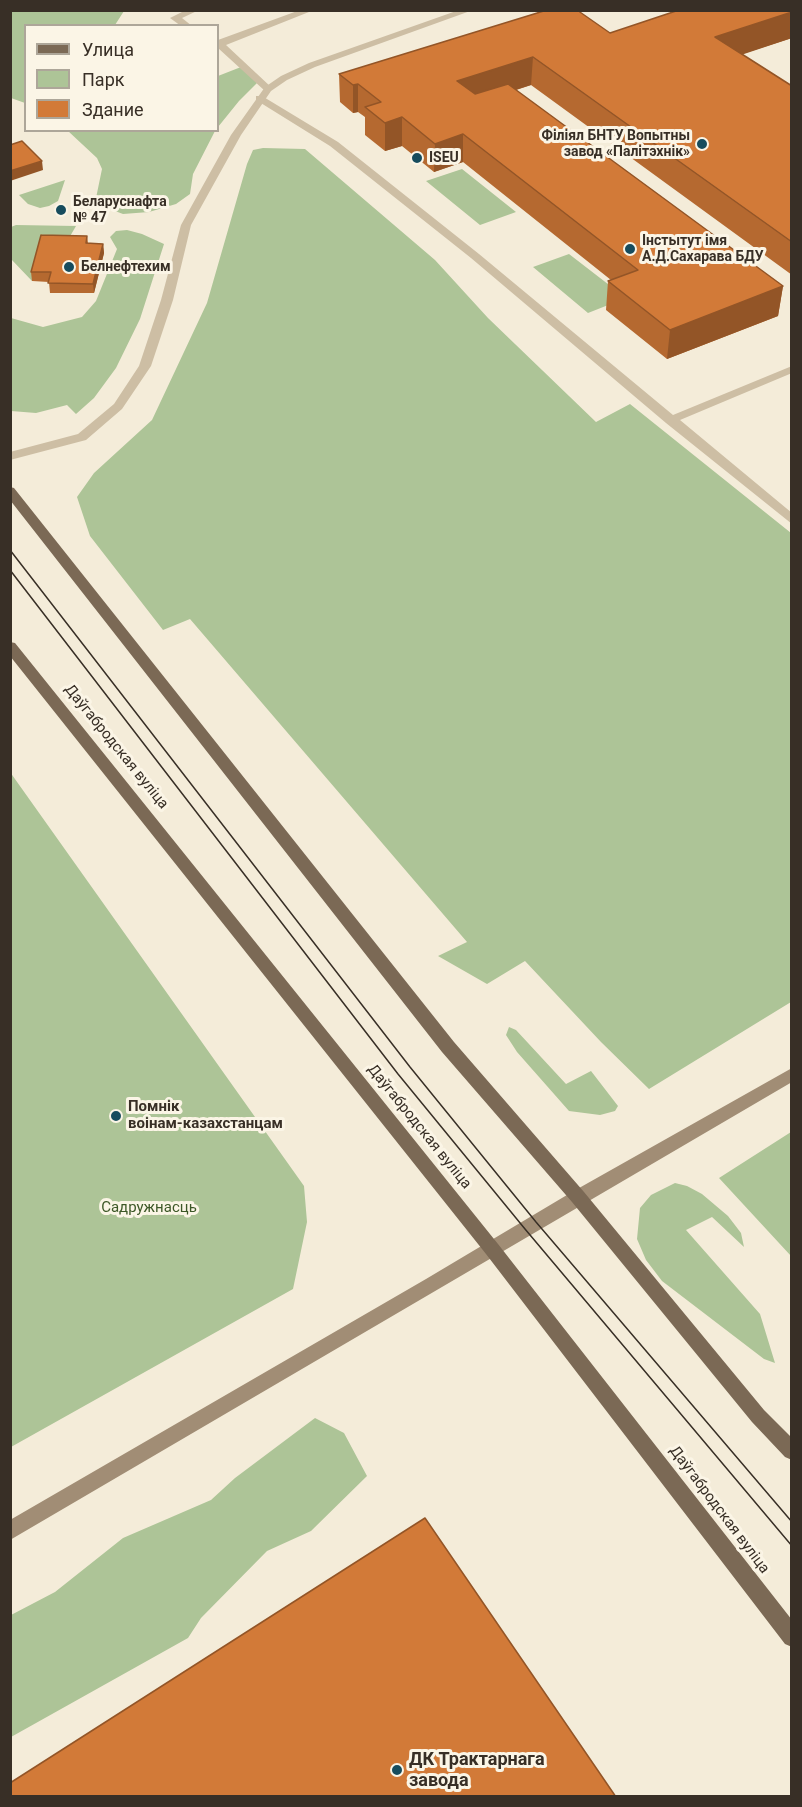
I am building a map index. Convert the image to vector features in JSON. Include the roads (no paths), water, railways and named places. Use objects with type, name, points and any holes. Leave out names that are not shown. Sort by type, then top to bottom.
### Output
[{"type":"main road","points":[[10,491],[448,1047],[578,1197],[758,1416],[792,1451]]},
{"type":"main road","name":"Даўгабродская вуліца","points":[[10,646],[492,1249],[792,1637]]},
{"type":"main road","points":[[10,1531],[792,1074]]},
{"type":"street","points":[[185,24],[175,18],[195,10]]},
{"type":"street","points":[[219,44],[310,10]]},
{"type":"street","points":[[10,456],[82,437],[118,406],[145,366],[167,300],[186,225],[259,98],[268,89],[284,78],[312,65],[469,10]]},
{"type":"street","points":[[219,45],[268,89]]},
{"type":"street","points":[[259,98],[334,144],[475,256],[792,520]]},
{"type":"street","points":[[670,420],[792,369]]},
{"type":"tram line","points":[[10,550],[410,1067],[536,1222],[792,1522]]},
{"type":"tram line","points":[[10,570],[398,1074],[525,1229],[792,1546]]},
{"type":"place","name":"Філіял БНТУ Вопытны завод «Палітэхнік»","points":[[702,144]]},
{"type":"place","name":"ISEU","points":[[417,158]]},
{"type":"place","name":"Беларуснафта № 47","points":[[61,210]]},
{"type":"place","name":"Інстытут імя А.Д.Сахарава БДУ","points":[[630,249]]},
{"type":"place","name":"Белнефтехим","points":[[69,267]]},
{"type":"place","name":"Помнік воінам-казахстанцам","points":[[116,1116]]},
{"type":"place","name":"ДК Трактарнага завода","points":[[397,1770]]},
{"type":"park label","name":"Садружнасць","points":[[149,1208]]}]
